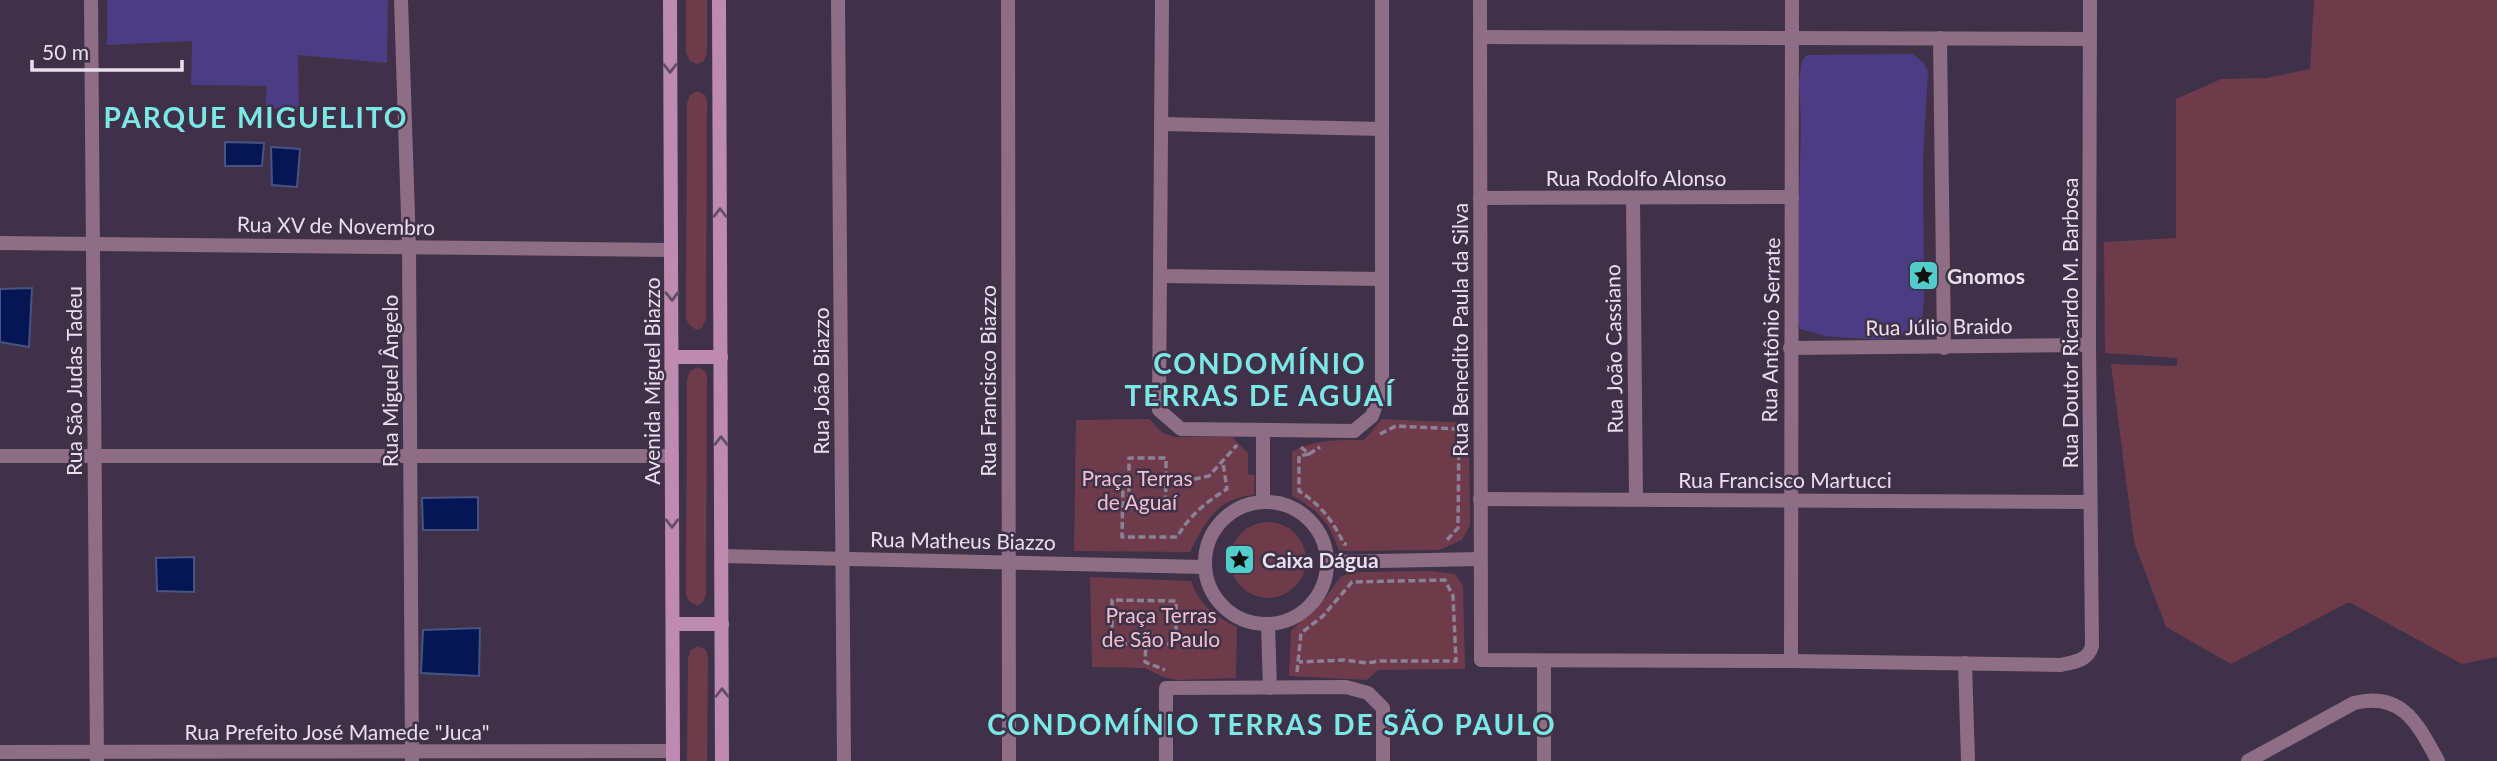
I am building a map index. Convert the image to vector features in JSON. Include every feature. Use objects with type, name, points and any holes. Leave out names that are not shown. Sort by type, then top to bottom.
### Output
[{"type":"street","name":"Rua São Judas Tadeu","points":[[92,0],[97,756]]},
{"type":"street","name":"Rua Miguel Ângelo","points":[[401,0],[409,247],[412,756]]},
{"type":"street","name":"Avenida Miguel Biazzo","points":[[670,0],[673,756]]},
{"type":"street","points":[[719,0],[722,761]]},
{"type":"street","name":"Rua João Biazzo","points":[[838,0],[844,761]]},
{"type":"street","name":"Rua Francisco Biazzo","points":[[1008,0],[1009,761]]},
{"type":"street","points":[[1162,0],[1159,410],[1181,429],[1354,431],[1373,415],[1382,387],[1382,0]]},
{"type":"street","name":"Rua Benedito Paula da Silva","points":[[1480,0],[1481,660],[1544,661]]},
{"type":"street","name":"Rua Antônio Serrate","points":[[1791,661],[1789,499],[1793,197],[1792,0]]},
{"type":"street","name":"Rua Doutor Ricardo M. Barbosa","points":[[1965,663],[2061,665],[2084,658],[2090,653],[2092,646],[2090,0]]},
{"type":"street","points":[[1480,37],[2090,39]]},
{"type":"street","points":[[1940,38],[1944,348]]},
{"type":"street","points":[[1161,124],[1382,129]]},
{"type":"street","name":"Rua Rodolfo Alonso","points":[[1480,198],[1793,197]]},
{"type":"street","name":"Rua João Cassiano","points":[[1633,198],[1636,499]]},
{"type":"street","name":"Rua XV de Novembro","points":[[0,243],[671,250]]},
{"type":"street","points":[[1160,276],[1382,279]]},
{"type":"street","name":"Rua Júlio Braido","points":[[1790,348],[2089,345]]},
{"type":"street","points":[[673,357],[720,357]]},
{"type":"street","points":[[1263,430],[1263,501]]},
{"type":"street","points":[[0,456],[672,456]]},
{"type":"street","name":"Rua Francisco Martucci","points":[[1480,499],[2090,502]]},
{"type":"street","points":[[1263,501],[1288,505],[1309,518],[1323,538],[1328,562],[1324,586],[1310,606],[1291,619],[1268,625],[1244,621],[1224,609],[1210,590],[1203,567],[1206,543],[1219,521],[1239,506],[1263,501]]},
{"type":"street","name":"Rua Matheus Biazzo","points":[[722,556],[1203,567]]},
{"type":"street","points":[[1328,562],[1480,559]]},
{"type":"street","points":[[673,624],[722,624]]},
{"type":"street","points":[[1268,625],[1270,688]]},
{"type":"street","points":[[1544,761],[1544,661],[1791,661],[1965,663],[1968,761]]},
{"type":"street","points":[[1166,761],[1166,688],[1346,687],[1368,693],[1383,709],[1383,761]]},
{"type":"street","points":[[2248,761],[2354,703],[2372,701],[2391,704],[2414,719],[2438,761]]},
{"type":"street","name":"Rua Prefeito José Mamede \"Juca\"","points":[[0,752],[97,756],[673,756]]},
{"type":"path","points":[[1372,437],[1396,426],[1459,429],[1458,528],[1447,541],[1438,541]]},
{"type":"path","points":[[1291,430],[1301,447],[1309,454]]},
{"type":"path","points":[[1330,440],[1309,454],[1299,456],[1299,491],[1322,508],[1335,524],[1344,544],[1356,544]]},
{"type":"path","points":[[1166,485],[1209,476],[1239,443]]},
{"type":"path","points":[[1129,458],[1166,458],[1166,485],[1165,507],[1129,507],[1129,458]]},
{"type":"path","points":[[1129,485],[1123,486],[1122,537],[1177,537],[1188,519],[1205,503],[1227,489],[1223,463]]},
{"type":"path","points":[[1293,688],[1299,662],[1301,633],[1323,617],[1352,582],[1445,580],[1453,596],[1456,661],[1299,662]]},
{"type":"path","points":[[1112,600],[1176,601],[1176,644],[1146,644],[1112,643],[1112,600]]},
{"type":"path","points":[[1146,644],[1145,662],[1165,670],[1177,671]]},
{"type":"green space","points":[[686,0],[707,0],[707,54],[703,62],[697,64],[690,61],[686,53]]},
{"type":"green space","points":[[2314,0],[2497,0],[2497,657],[2462,664],[2349,602],[2231,664],[2166,627],[2134,542],[2111,364],[2177,366],[2177,358],[2105,353],[2104,242],[2176,238],[2176,99],[2221,79],[2267,78],[2310,69]]},
{"type":"green space","points":[[698,91],[705,95],[707,102],[706,319],[702,328],[697,330],[690,326],[686,319],[687,103],[690,95]]},
{"type":"green space","points":[[698,367],[705,371],[707,378],[706,595],[697,606],[690,602],[686,595],[687,379],[690,371]]},
{"type":"green space","name":"Praça Terras de Aguaí","points":[[1149,419],[1163,433],[1175,437],[1232,437],[1248,453],[1248,474],[1255,475],[1254,495],[1241,497],[1221,506],[1207,522],[1190,552],[1074,551],[1076,420]]},
{"type":"green space","points":[[1382,419],[1469,423],[1470,525],[1462,540],[1439,550],[1339,551],[1322,518],[1292,496],[1292,452],[1318,442],[1364,440]]},
{"type":"green space","points":[[1268,522],[1282,525],[1295,533],[1303,546],[1306,560],[1303,574],[1295,587],[1282,595],[1268,598],[1254,595],[1241,587],[1233,574],[1230,560],[1233,546],[1241,533],[1254,525]]},
{"type":"green space","points":[[1431,571],[1455,574],[1463,586],[1465,669],[1378,670],[1367,680],[1289,676],[1291,631],[1327,596],[1340,577],[1354,572]]},
{"type":"green space","name":"Praça Terras de São Paulo","points":[[1090,577],[1191,581],[1209,609],[1237,627],[1236,678],[1178,680],[1163,677],[1145,668],[1092,667]]},
{"type":"green space","points":[[698,646],[706,650],[708,658],[707,761],[687,761],[688,658],[691,650]]},
{"type":"shaded area","points":[[225,142],[264,143],[262,166],[225,166]]},
{"type":"shaded area","points":[[271,147],[300,149],[297,187],[272,185]]},
{"type":"shaded area","points":[[32,288],[29,347],[0,342],[0,289]]},
{"type":"shaded area","points":[[478,497],[478,530],[423,530],[422,498]]},
{"type":"shaded area","points":[[194,557],[194,592],[157,591],[156,558]]},
{"type":"shaded area","points":[[480,628],[479,676],[421,673],[423,630]]},
{"type":"building","points":[[107,0],[388,0],[387,63],[298,55],[299,110],[265,108],[267,86],[191,85],[192,41],[107,45]]},
{"type":"building","points":[[1913,54],[1924,63],[1928,72],[1923,157],[1924,301],[1921,324],[1912,333],[1882,340],[1826,336],[1800,329],[1796,315],[1801,124],[1799,81],[1802,61],[1807,55]]},
{"type":"place","name":"Gnomos","points":[[1924,275]]},
{"type":"place","name":"Caixa Dágua","points":[[1239,559]]},
{"type":"district","name":"PARQUE MIGUELITO","points":[[256,117]]},
{"type":"district","name":"CONDOMÍNIO TERRAS DE AGUAÍ","points":[[1260,379]]},
{"type":"district","name":"CONDOMÍNIO TERRAS DE SÃO PAULO","points":[[1272,724]]}]
